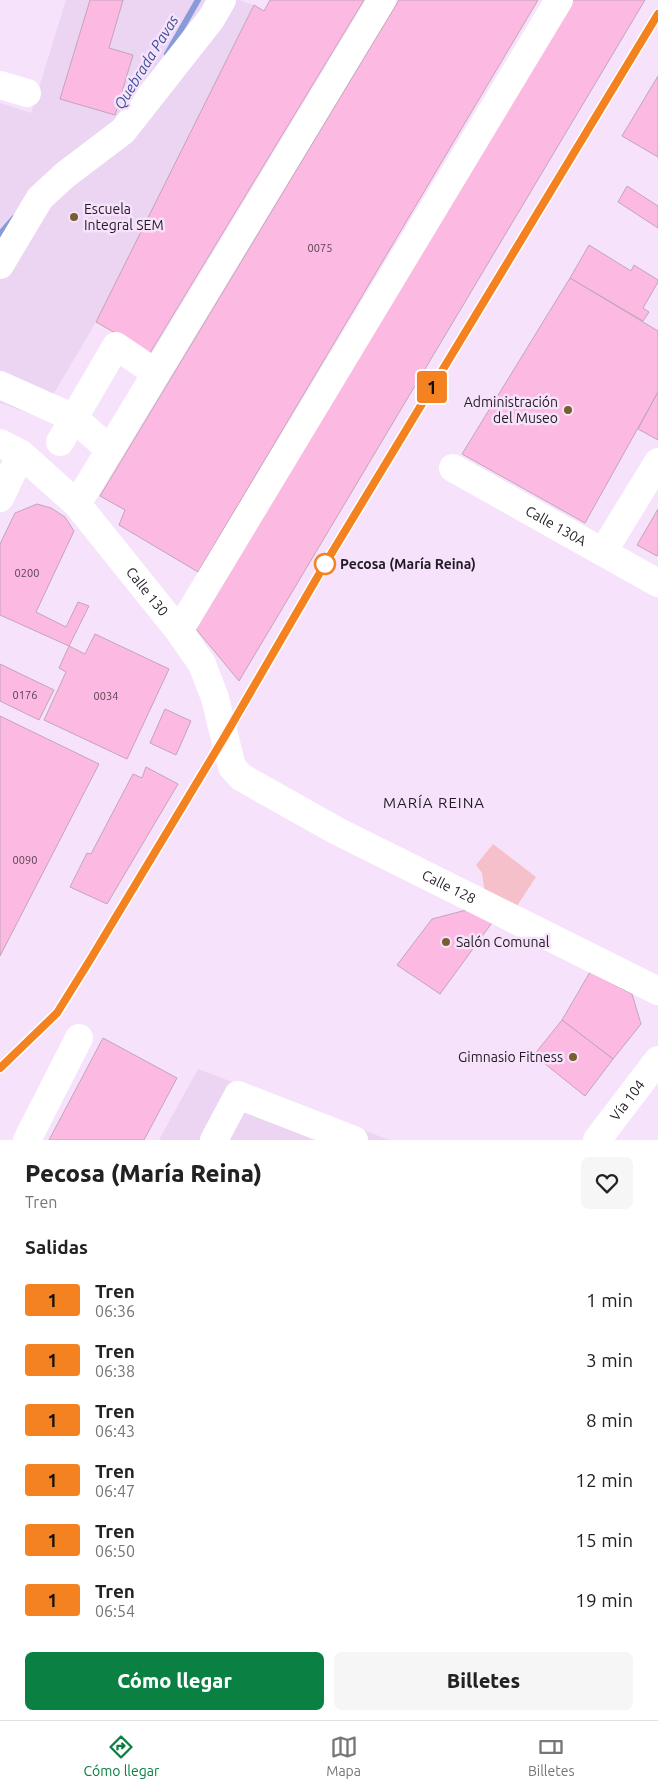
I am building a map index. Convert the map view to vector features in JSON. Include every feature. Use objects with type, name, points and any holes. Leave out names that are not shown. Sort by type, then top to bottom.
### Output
[{"type":"street","points":[[0,265],[40,198],[65,175],[123,132],[210,19],[222,0]]},
{"type":"street","points":[[77,504],[382,0]]},
{"type":"street","points":[[179,631],[559,0]]},
{"type":"street","points":[[0,85],[27,93]]},
{"type":"street","points":[[60,442],[116,346],[156,373]]},
{"type":"street","points":[[0,385],[74,418],[110,450]]},
{"type":"street","points":[[0,498],[11,448]]},
{"type":"street","name":"Calle 130","points":[[11,448],[77,504],[179,631],[202,664],[216,698],[232,767],[241,777]]},
{"type":"street","points":[[603,552],[658,462]]},
{"type":"street","name":"Calle 130A","points":[[453,468],[658,583]]},
{"type":"street","name":"Calle 128","points":[[241,777],[337,831],[658,991]]},
{"type":"street","points":[[26,1140],[79,1038]]},
{"type":"street","name":"Vía 104","points":[[597,1140],[658,1060]]},
{"type":"street","points":[[214,1140],[238,1095],[354,1140]]},
{"type":"shaded area","name":"Escuela Integral SEM","points":[[66,0],[239,0],[254,5],[96,322],[40,417],[0,403],[0,103],[31,113]]},
{"type":"shaded area","points":[[493,844],[536,877],[515,909],[485,894],[482,873],[476,865]]},
{"type":"shaded area","points":[[198,1069],[282,1101],[390,1140],[159,1140]]},
{"type":"building","points":[[90,0],[123,0],[109,48],[133,55],[115,115],[60,99]]},
{"type":"building","points":[[270,0],[364,0],[150,353],[96,322],[254,5],[264,11]]},
{"type":"building","points":[[399,0],[538,0],[198,572],[119,525],[125,510],[100,496]]},
{"type":"building","points":[[572,0],[645,0],[239,681],[196,629]]},
{"type":"building","points":[[658,76],[658,157],[622,136]]},
{"type":"building","points":[[627,186],[658,206],[658,228],[618,202]]},
{"type":"building","points":[[589,245],[631,271],[634,265],[658,280],[643,308],[649,312],[643,321],[570,278]]},
{"type":"building","name":"Administración del Museo","points":[[570,278],[658,331],[658,392],[585,523],[462,454]]},
{"type":"building","points":[[658,392],[658,440],[638,429]]},
{"type":"building","points":[[37,504],[51,508],[65,517],[74,531],[36,612],[66,627],[78,602],[89,606],[69,646],[0,615],[0,544],[15,513]]},
{"type":"building","points":[[658,509],[658,555],[657,556],[637,545]]},
{"type":"building","points":[[95,634],[169,669],[127,759],[44,720],[66,672],[59,668],[69,646],[85,654]]},
{"type":"building","points":[[0,664],[54,690],[39,720],[0,701]]},
{"type":"building","points":[[165,709],[191,721],[176,755],[150,743]]},
{"type":"building","points":[[0,716],[99,764],[0,956]]},
{"type":"building","points":[[146,767],[178,784],[107,904],[70,887],[87,853],[91,854],[133,774],[142,778]]},
{"type":"building","name":"Salón Comunal","points":[[470,909],[494,920],[440,994],[397,965],[432,919]]},
{"type":"building","points":[[590,972],[632,994],[641,1024],[613,1059],[562,1020]]},
{"type":"building","name":"Gimnasio Fitness","points":[[562,1020],[613,1059],[585,1096],[534,1055]]},
{"type":"building","points":[[103,1038],[177,1078],[144,1140],[49,1140]]},
{"type":"waterway","name":"Quebrada Pavas","points":[[167,54],[198,0]]},
{"type":"waterway","name":"Quebrada Pavas","points":[[0,234],[14,218]]},
{"type":"railway","points":[[0,1068],[57,1013],[225,736],[325,564],[658,14]]},
{"type":"train","name":"1","points":[[0,1068],[16,1055],[57,1013],[225,736],[325,564],[658,14]]},
{"type":"place","name":"Escuela Integral SEM","points":[[74,217]]},
{"type":"place","name":"Administración del Museo","points":[[568,410]]},
{"type":"place","name":"Pecosa (María Reina)","points":[[325,564]]},
{"type":"place","name":"Salón Comunal","points":[[446,942]]},
{"type":"place","name":"Gimnasio Fitness","points":[[573,1057]]},
{"type":"district","name":"MARÍA REINA","points":[[434,802]]}]
